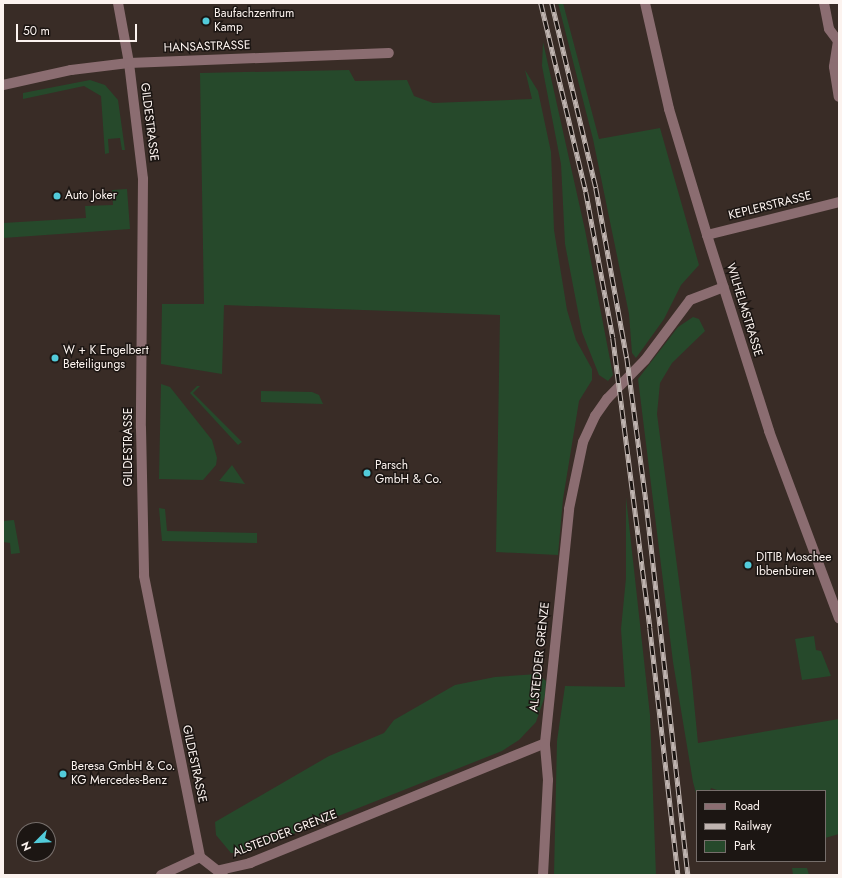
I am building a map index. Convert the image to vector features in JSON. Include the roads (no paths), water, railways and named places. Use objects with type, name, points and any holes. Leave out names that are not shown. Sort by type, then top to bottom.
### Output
[{"type":"street","name":"GILDESTRASSE","points":[[118,3],[128,63],[143,179],[141,428],[144,576],[200,857]]},
{"type":"street","name":"WILHELMSTRASSE","points":[[645,3],[669,109],[707,235],[769,431],[839,618]]},
{"type":"street","points":[[824,3],[829,29],[838,41],[834,67],[839,97]]},
{"type":"street","name":"HANSASTRASSE","points":[[3,84],[71,70],[128,63],[390,53]]},
{"type":"street","name":"KEPLERSTRASSE","points":[[707,235],[839,202]]},
{"type":"street","name":"ALSTEDDER GRENZE","points":[[222,873],[250,863],[544,743],[569,509],[583,442],[596,416],[607,399],[645,360],[690,300],[724,287]]},
{"type":"street","points":[[543,875],[548,780],[544,743]]},
{"type":"street","points":[[161,875],[200,857],[222,873]]},
{"type":"railway","points":[[541,3],[586,192],[613,338],[650,628],[678,875]]},
{"type":"railway","points":[[552,3],[596,188],[627,358],[646,500],[688,875]]},
{"type":"place","name":"Baufachzentrum Kamp","points":[[206,21]]},
{"type":"place","name":"Auto Joker","points":[[57,196]]},
{"type":"place","name":"W + K Engelbert Beteiligungs","points":[[55,358]]},
{"type":"place","name":"Parsch GmbH & Co.","points":[[367,473]]},
{"type":"place","name":"DITIB Moschee Ibbenbüren","points":[[748,565]]},
{"type":"place","name":"Beresa GmbH & Co. KG Mercedes-Benz","points":[[63,774]]}]
